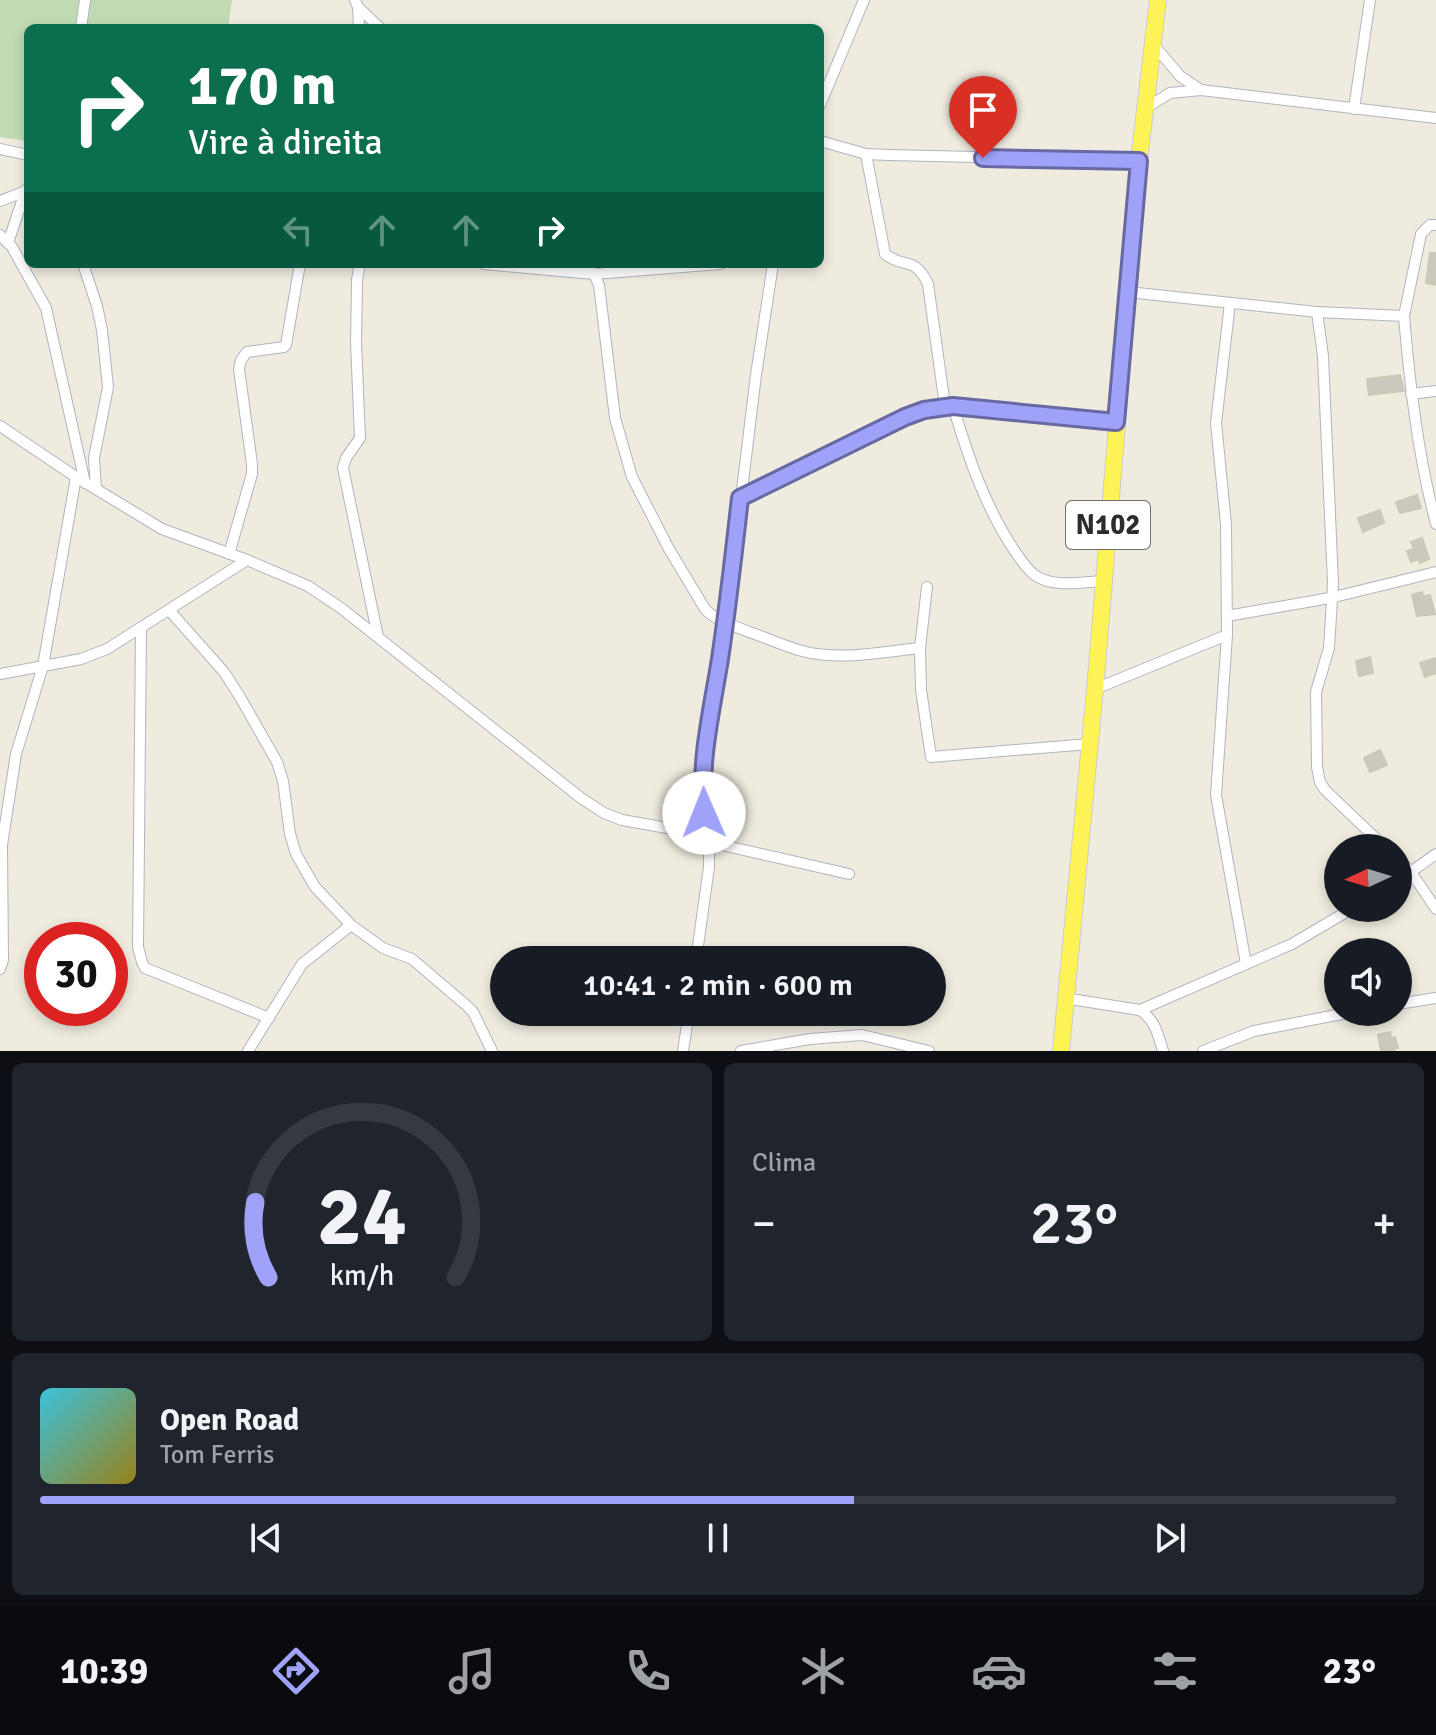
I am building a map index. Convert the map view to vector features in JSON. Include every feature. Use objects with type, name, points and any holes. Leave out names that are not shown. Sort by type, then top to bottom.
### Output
[{"type":"main road","name":"N102","points":[[1061,1051],[1139,161],[1158,0]]},
{"type":"street","points":[[82,24],[85,0]]},
{"type":"street","points":[[824,95],[864,0]]},
{"type":"street","points":[[1354,109],[1370,0]]},
{"type":"street","points":[[357,3],[359,24]]},
{"type":"street","points":[[357,3],[376,24]]},
{"type":"street","points":[[1153,44],[1180,76],[1201,90]]},
{"type":"street","points":[[1146,108],[1170,93],[1201,90],[1436,118]]},
{"type":"street","points":[[824,142],[866,154],[1139,161]]},
{"type":"street","points":[[0,149],[24,154]]},
{"type":"street","points":[[866,154],[885,254],[921,270],[928,284],[949,406],[1000,529],[1025,567],[1038,577],[1060,583],[1103,581]]},
{"type":"street","points":[[0,201],[24,191]]},
{"type":"street","points":[[0,969],[3,960],[2,845],[16,754],[43,666],[81,480],[46,308],[12,247],[4,239],[24,196]]},
{"type":"street","points":[[1436,225],[1430,225],[1421,234],[1404,316],[1411,394],[1436,524]]},
{"type":"street","points":[[84,268],[102,330],[108,387],[94,458],[96,489]]},
{"type":"street","points":[[229,554],[252,474],[239,369],[241,360],[247,352],[286,345],[299,268]]},
{"type":"street","points":[[359,268],[356,343],[360,438],[343,468],[378,637]]},
{"type":"street","points":[[528,268],[594,274],[670,268]]},
{"type":"street","points":[[588,268],[599,285],[615,418],[632,477],[669,549],[705,609],[712,617],[819,655],[860,655],[920,648]]},
{"type":"street","points":[[698,946],[709,867],[702,792],[704,765],[772,268]]},
{"type":"street","points":[[1128,292],[1317,312],[1404,316]]},
{"type":"street","points":[[1230,303],[1216,423],[1226,524],[1227,616],[1216,795],[1246,964]]},
{"type":"street","points":[[1317,312],[1323,356],[1333,583],[1329,648],[1316,692],[1317,767],[1325,790],[1371,834]]},
{"type":"street","points":[[1411,394],[1436,391]]},
{"type":"street","points":[[740,498],[924,410],[949,406],[1116,422]]},
{"type":"street","points":[[0,426],[162,529],[308,586],[341,608],[604,813],[622,820],[690,832],[709,842],[849,874]]},
{"type":"street","points":[[0,674],[81,659],[107,649],[247,560]]},
{"type":"street","points":[[1227,616],[1330,598],[1436,572]]},
{"type":"street","points":[[927,587],[920,648],[921,690],[931,757],[1089,744]]},
{"type":"street","points":[[169,610],[224,672],[277,762],[296,854],[315,887],[351,925],[383,948],[412,959],[466,1005],[473,1012],[492,1051]]},
{"type":"street","points":[[141,629],[138,947],[142,962],[145,968],[269,1018]]},
{"type":"street","points":[[1095,689],[1227,635]]},
{"type":"street","points":[[1412,871],[1436,854]]},
{"type":"street","points":[[1412,873],[1436,909]]},
{"type":"street","points":[[1140,1010],[1292,944],[1329,922]]},
{"type":"street","points":[[248,1051],[302,964],[351,925]]},
{"type":"street","points":[[1064,998],[1140,1010],[1149,1016],[1157,1028],[1163,1051]]},
{"type":"street","points":[[1412,1002],[1436,998]]},
{"type":"street","points":[[1203,1051],[1254,1031],[1324,1017]]},
{"type":"street","points":[[683,1051],[687,1026]]},
{"type":"street","points":[[741,1051],[810,1039],[862,1035],[929,1051]]},
{"type":"green space","points":[[0,0],[232,0],[229,24],[24,24],[24,140],[0,137]]},
{"type":"building","points":[[1430,253],[1436,253],[1436,285],[1426,283]]},
{"type":"building","points":[[1400,375],[1404,391],[1369,395],[1367,379]]},
{"type":"building","points":[[1417,495],[1421,508],[1400,513],[1396,502]]},
{"type":"building","points":[[1380,510],[1384,523],[1363,532],[1358,518]]},
{"type":"building","points":[[1422,538],[1429,559],[1420,563],[1418,559],[1411,562],[1407,551],[1414,549],[1411,542]]},
{"type":"building","points":[[1422,592],[1423,596],[1430,595],[1435,614],[1417,616],[1412,595]]},
{"type":"building","points":[[1370,657],[1373,673],[1359,676],[1356,661]]},
{"type":"building","points":[[1436,658],[1436,673],[1425,677],[1420,663]]},
{"type":"building","points":[[1380,750],[1387,765],[1370,772],[1364,758]]},
{"type":"building","points":[[1390,1032],[1398,1048],[1381,1051],[1378,1035]]},
{"type":"route","points":[[704,813],[704,765],[726,621],[740,498],[924,410],[953,406],[1116,422],[1139,161],[983,158]]}]
